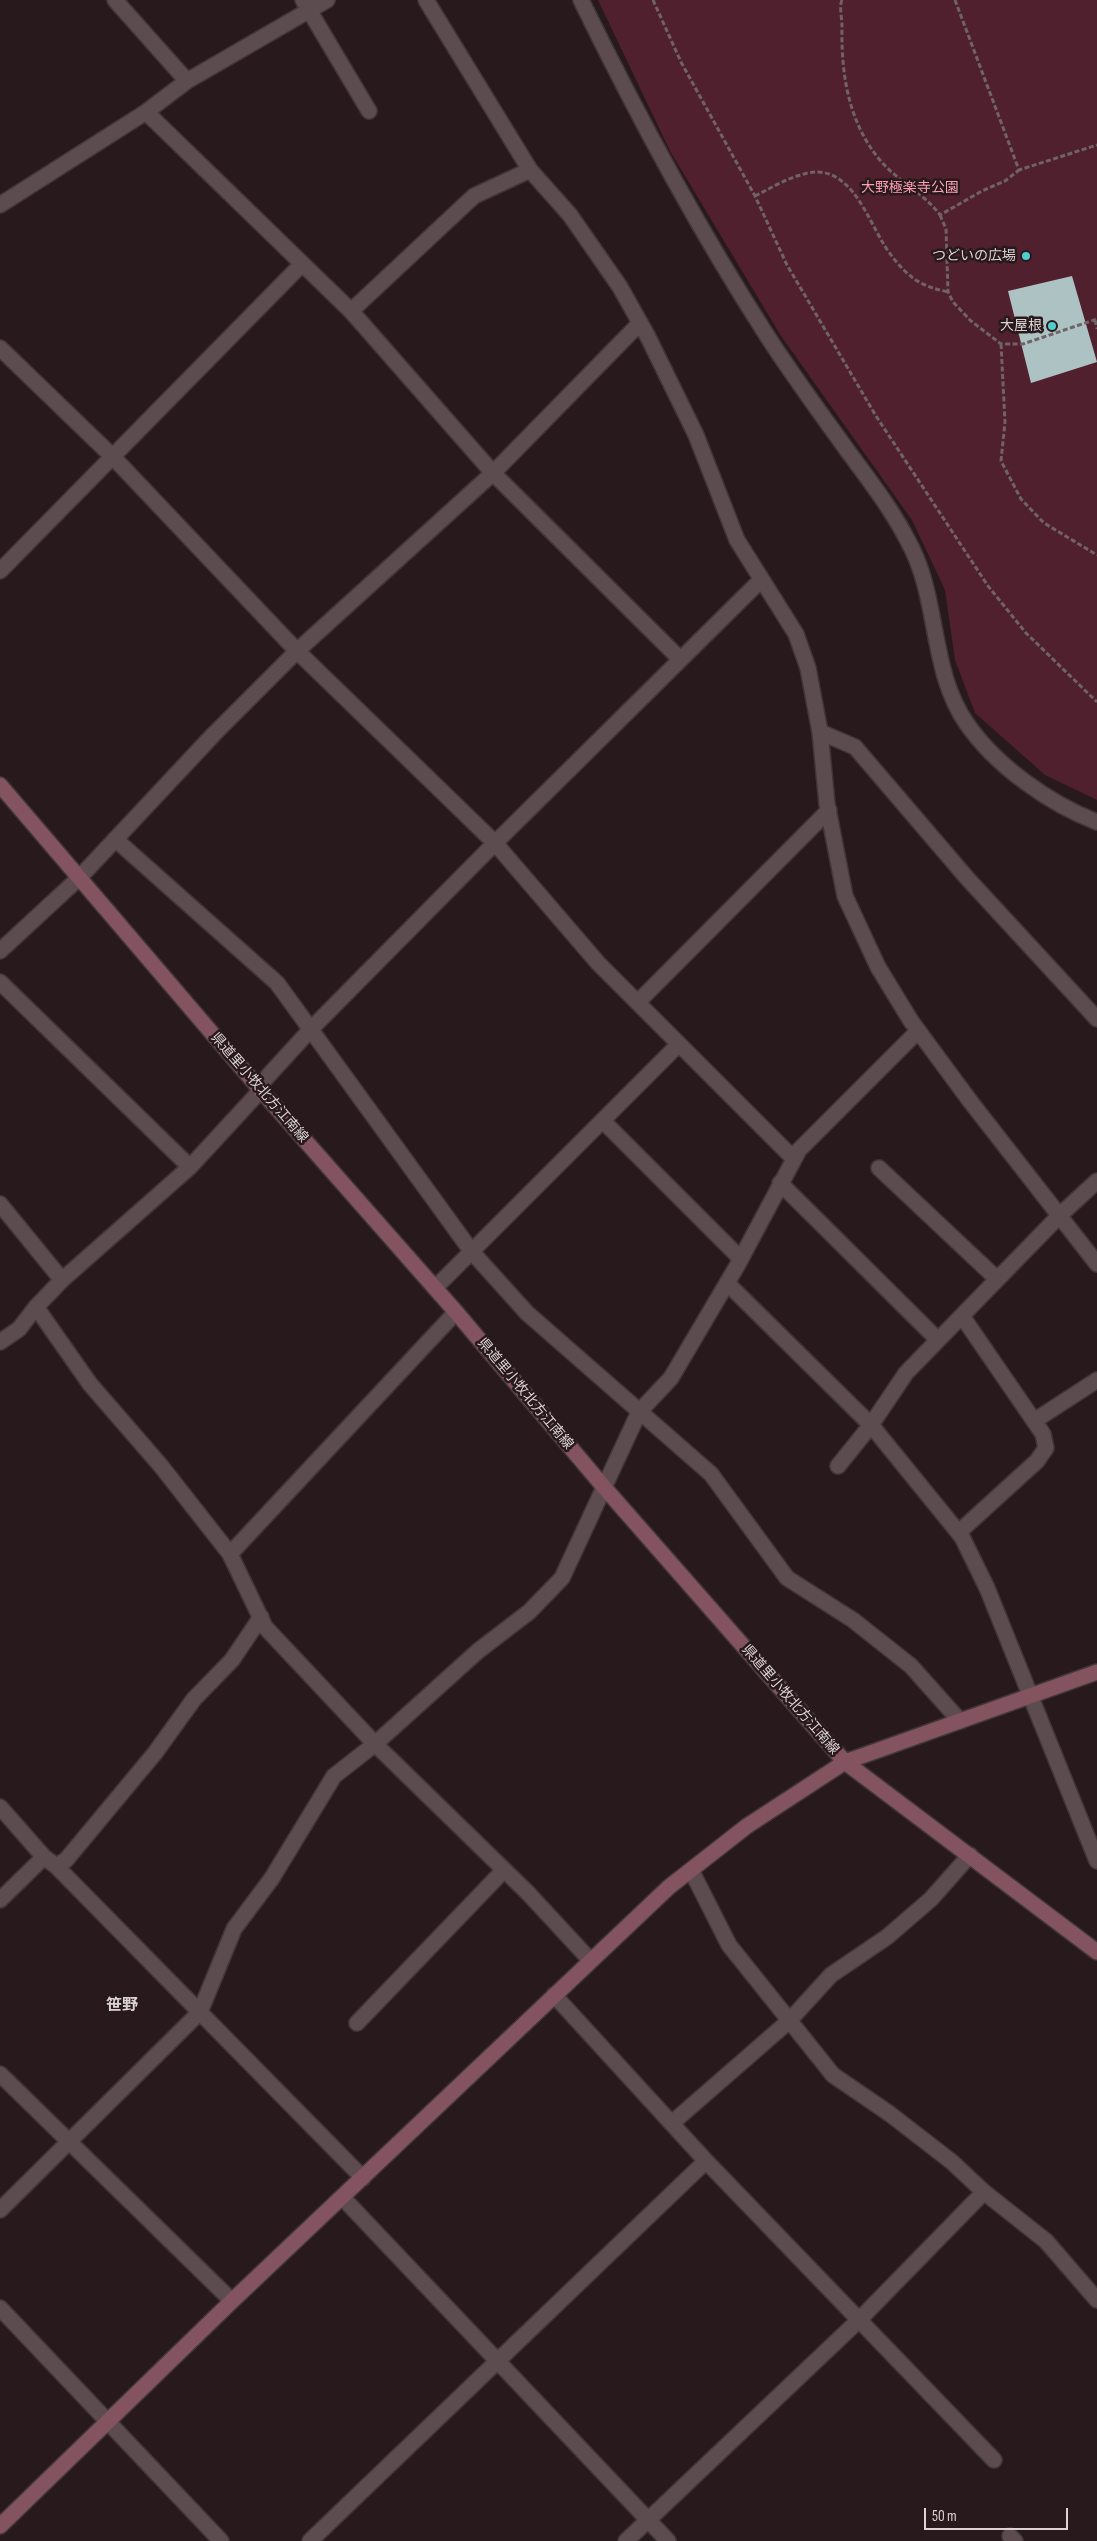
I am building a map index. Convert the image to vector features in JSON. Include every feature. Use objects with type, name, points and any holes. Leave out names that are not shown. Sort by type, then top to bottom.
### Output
[{"type":"main road","name":"県道里小牧北方江南線","points":[[0,785],[259,1089],[456,1312],[603,1486],[845,1762],[1096,1950]]},
{"type":"main road","points":[[0,2526],[232,2301],[343,2198],[590,1960],[669,1887],[747,1826],[845,1762],[1097,1672]]},
{"type":"street","points":[[115,0],[187,80]]},
{"type":"street","points":[[2,199],[146,112],[187,80],[307,5],[327,0]]},
{"type":"street","points":[[426,0],[530,170],[570,215],[620,288],[640,323],[696,435],[737,540],[760,581],[796,634],[808,668],[820,732],[829,810],[845,896],[878,967],[918,1031],[1097,1264]]},
{"type":"street","points":[[581,0],[697,222],[805,392],[893,513],[910,544],[925,579],[941,666],[954,700],[967,725],[1007,767],[1036,790],[1097,822]]},
{"type":"street","points":[[307,5],[369,111]]},
{"type":"street","points":[[146,112],[351,311],[493,473],[680,659]]},
{"type":"street","points":[[351,311],[474,196],[530,170]]},
{"type":"street","points":[[0,571],[302,264]]},
{"type":"street","points":[[0,951],[80,878],[214,734],[298,651],[493,473],[640,323]]},
{"type":"street","points":[[0,348],[113,457],[298,651],[495,843],[598,963],[794,1159]]},
{"type":"street","points":[[0,1342],[20,1330],[36,1306],[62,1280],[190,1167],[311,1029],[495,843],[539,802],[760,581]]},
{"type":"street","points":[[820,732],[855,747],[967,878],[1097,1019]]},
{"type":"street","points":[[638,1002],[829,810]]},
{"type":"street","points":[[115,839],[277,983],[472,1252],[528,1313],[711,1474],[787,1578],[853,1620],[911,1666],[960,1720]]},
{"type":"street","points":[[0,982],[190,1167]]},
{"type":"street","points":[[0,2210],[70,2143],[200,2012],[234,1929],[272,1878],[334,1776],[375,1744],[478,1652],[530,1612],[562,1578],[603,1486],[639,1412],[671,1378],[741,1259],[799,1150],[918,1031]]},
{"type":"street","points":[[435,1288],[679,1044]]},
{"type":"street","points":[[602,1121],[741,1259]]},
{"type":"street","points":[[879,1168],[997,1279]]},
{"type":"street","points":[[838,1466],[871,1425],[906,1373],[1060,1215],[1097,1181]]},
{"type":"street","points":[[780,1183],[938,1340]]},
{"type":"street","points":[[0,1204],[62,1280]]},
{"type":"street","points":[[727,1283],[871,1425],[958,1532],[987,1588],[1097,1861]]},
{"type":"street","points":[[36,1306],[90,1384],[161,1466],[230,1554],[265,1627],[375,1744],[504,1870],[590,1960]]},
{"type":"street","points":[[230,1554],[456,1312]]},
{"type":"street","points":[[958,1532],[1038,1461],[1046,1448],[1043,1434],[962,1316]]},
{"type":"street","points":[[1034,1421],[1097,1380]]},
{"type":"street","points":[[0,1900],[50,1861],[66,1860],[145,1766],[194,1699],[232,1660],[260,1617]]},
{"type":"street","points":[[0,1807],[50,1861],[363,2178]]},
{"type":"street","points":[[672,2123],[789,2021],[831,1975],[887,1937],[931,1899],[970,1855]]},
{"type":"street","points":[[357,2023],[504,1870]]},
{"type":"street","points":[[692,1870],[729,1945],[833,2075],[890,2114],[944,2156],[984,2192],[1046,2241],[1097,2300]]},
{"type":"street","points":[[554,1995],[706,2161],[994,2460]]},
{"type":"street","points":[[0,2074],[232,2301]]},
{"type":"street","points":[[310,2541],[706,2161]]},
{"type":"street","points":[[626,2541],[859,2320],[984,2192]]},
{"type":"street","points":[[343,2198],[668,2541]]},
{"type":"street","points":[[0,2308],[221,2541]]},
{"type":"path","points":[[653,0],[681,62],[755,196],[791,273],[876,416],[988,586],[1026,633],[1097,702]]},
{"type":"path","points":[[840,0],[844,79],[861,130],[880,159],[898,177],[922,194],[940,215],[946,229],[948,292],[953,302],[971,321],[1001,344],[1023,344],[1096,319],[1097,329]]},
{"type":"path","points":[[955,0],[1019,170]]},
{"type":"path","points":[[940,215],[982,191],[1005,181],[1019,170],[1097,145]]},
{"type":"path","points":[[755,196],[805,173],[827,173],[844,183],[858,198],[884,244],[912,278],[929,288],[948,292]]},
{"type":"path","points":[[1001,344],[1005,422],[1001,461],[1021,499],[1044,523],[1097,555]]},
{"type":"green space","name":"大野極楽寺公園","points":[[598,0],[1097,0],[1097,800],[1045,775],[975,713],[955,660],[945,590],[912,520],[781,336],[670,151]]},
{"type":"building","name":"大屋根","points":[[1072,276],[1097,362],[1031,383],[1008,291]]},
{"type":"place","name":"つどいの広場","points":[[1026,256]]},
{"type":"place","name":"大屋根","points":[[1052,326]]},
{"type":"district","name":"笹野","points":[[122,2006]]}]
